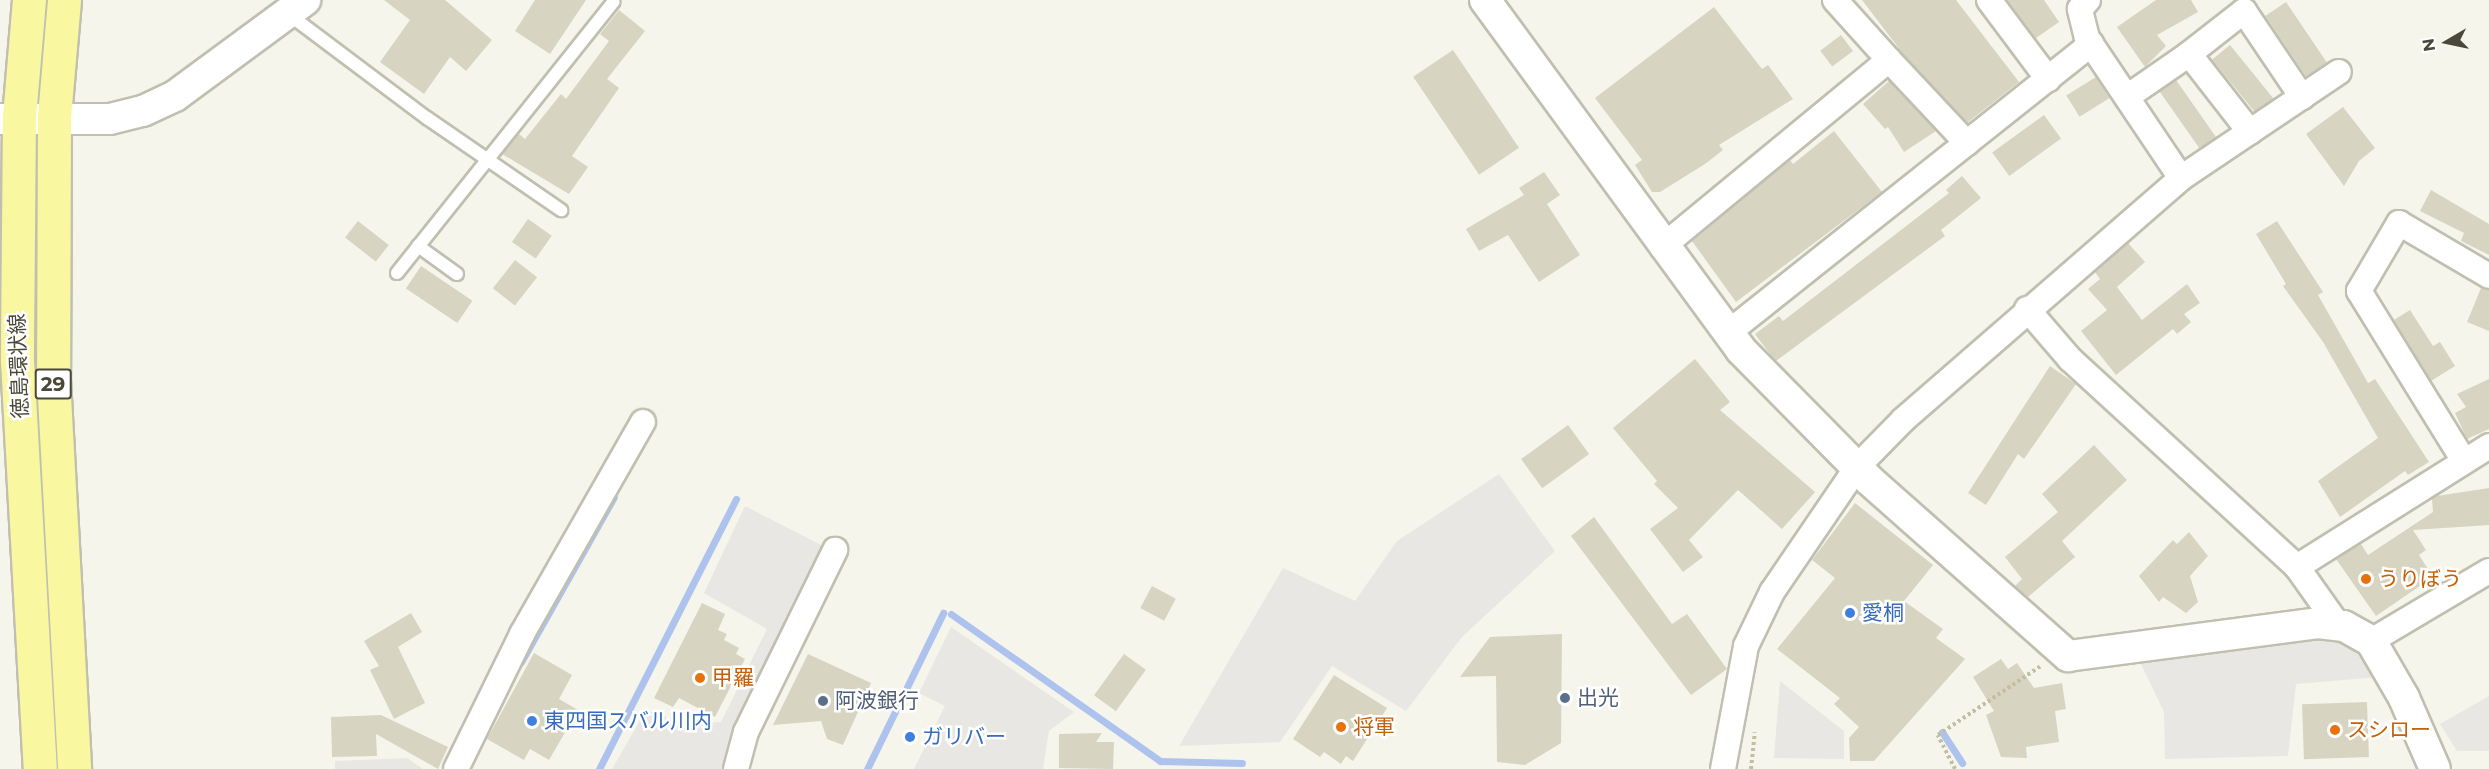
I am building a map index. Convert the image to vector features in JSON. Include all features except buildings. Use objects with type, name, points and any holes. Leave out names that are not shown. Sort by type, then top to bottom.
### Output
[{"type":"main road","name":"徳島環状線","points":[[29,0],[9,117],[17,361],[40,769]]},
{"type":"main road","name":"徳島環状線","points":[[64,0],[54,117],[53,378],[74,769]]},
{"type":"street","points":[[1485,0],[1662,247],[1729,332],[1817,431],[2068,656],[2318,623],[2338,626],[2371,641],[2404,698],[2435,769]]},
{"type":"street","points":[[1835,0],[1967,142]]},
{"type":"street","points":[[1989,0],[2048,79]]},
{"type":"street","points":[[2088,0],[2080,9],[2091,44],[2181,178]]},
{"type":"street","points":[[9,117],[110,119],[143,111],[175,96],[296,7]]},
{"type":"street","points":[[2127,97],[2189,54],[2244,11],[2302,97]]},
{"type":"street","points":[[1729,332],[2091,44]]},
{"type":"street","points":[[2189,54],[2250,132]]},
{"type":"street","points":[[1662,247],[1889,60]]},
{"type":"street","points":[[1723,769],[1746,646],[1772,592],[1858,466],[1903,420],[2027,309],[2181,178],[2339,72]]},
{"type":"street","points":[[2464,461],[2359,291],[2399,223],[2489,276]]},
{"type":"street","points":[[2027,309],[2070,359],[2297,567],[2338,626]]},
{"type":"street","points":[[456,769],[522,634],[644,422]]},
{"type":"street","points":[[2297,567],[2489,446]]},
{"type":"street","points":[[736,769],[746,732],[835,550]]},
{"type":"street","points":[[2371,641],[2489,571]]},
{"type":"lane","points":[[397,273],[613,2]]},
{"type":"lane","points":[[296,7],[427,118],[489,158],[561,210]]},
{"type":"lane","points":[[418,246],[458,274]]},
{"type":"path","points":[[1955,769],[1938,735],[2062,651]]},
{"type":"path","points":[[1752,769],[1755,737]]},
{"type":"shaded area","points":[[1499,474],[1555,551],[1462,637],[1406,711],[1332,666],[1280,742],[1179,746],[1283,568],[1355,601],[1397,541]]},
{"type":"shaded area","points":[[745,506],[827,548],[724,769],[612,769],[646,710],[687,724],[721,722],[767,629],[704,593]]},
{"type":"shaded area","points":[[951,627],[1074,712],[1049,731],[1043,769],[914,769],[945,706],[919,693]]},
{"type":"shaded area","points":[[2331,627],[2379,677],[2296,684],[2288,756],[2165,759],[2164,712],[2138,658]]},
{"type":"shaded area","points":[[1780,681],[1844,731],[1844,759],[1774,758]]},
{"type":"shaded area","points":[[2489,696],[2489,751],[2457,751],[2440,724]]},
{"type":"shaded area","points":[[407,758],[423,769],[335,769],[335,761]]},
{"type":"waterway","points":[[521,662],[614,497]]},
{"type":"waterway","points":[[599,769],[736,499]]},
{"type":"waterway","points":[[867,769],[943,613]]},
{"type":"waterway","points":[[951,614],[1160,761],[1242,763]]},
{"type":"waterway","points":[[1942,732],[1962,763]]},
{"type":"place","name":"うりぼう","points":[[2366,579]]},
{"type":"place","name":"愛桐","points":[[1850,613]]},
{"type":"place","name":"甲羅","points":[[700,678]]},
{"type":"place","name":"出光","points":[[1565,698]]},
{"type":"place","name":"阿波銀行","points":[[823,701]]},
{"type":"place","name":"東四国スバル川内","points":[[532,721]]},
{"type":"place","name":"将軍","points":[[1341,727]]},
{"type":"place","name":"スシロー","points":[[2335,730]]},
{"type":"place","name":"ガリバー","points":[[910,737]]}]
